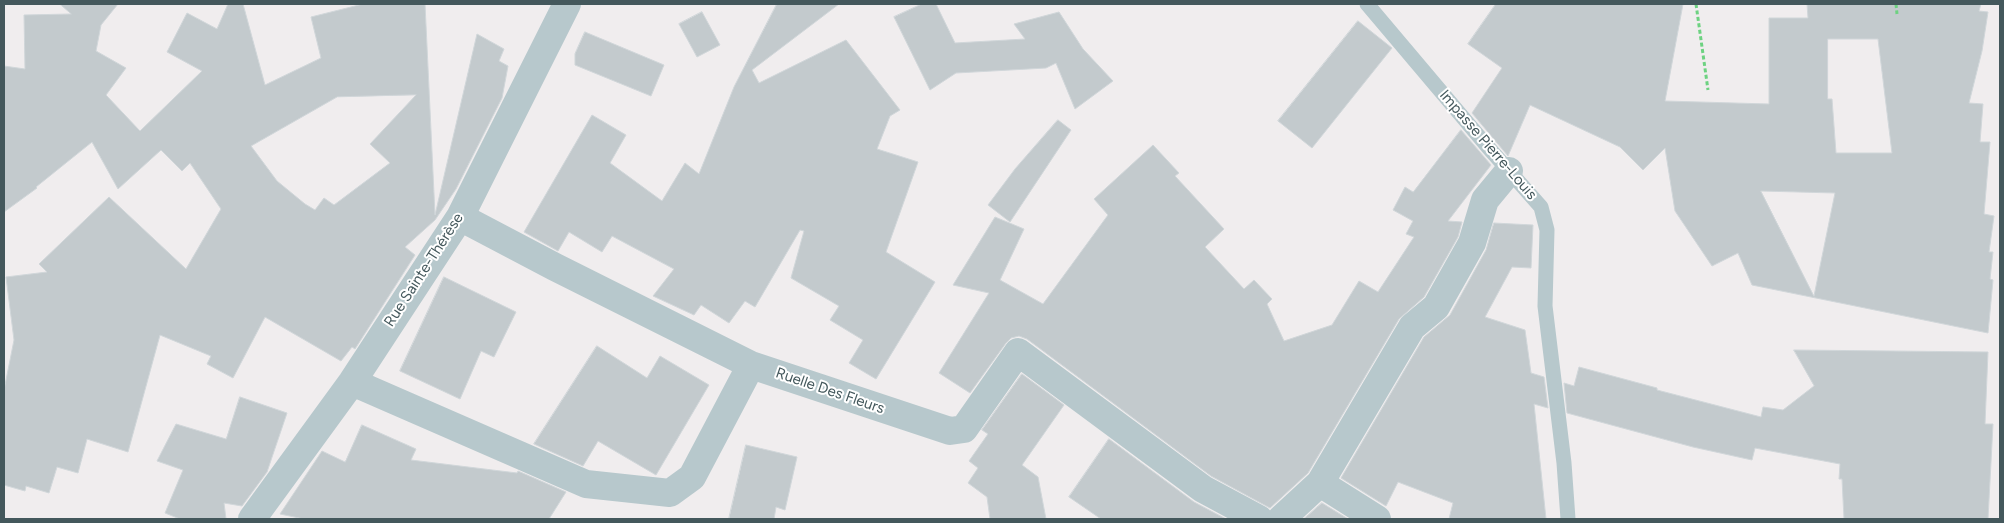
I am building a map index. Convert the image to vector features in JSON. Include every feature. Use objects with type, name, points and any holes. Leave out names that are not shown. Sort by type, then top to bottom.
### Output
[{"type":"street","name":"Rue Sainte-Thérèse","points":[[252,519],[352,382],[460,217],[567,4]]},
{"type":"street","points":[[1281,519],[1320,483],[1412,328],[1436,308],[1472,243],[1485,200],[1509,171]]},
{"type":"street","name":"Ruelle Des Fleurs","points":[[460,217],[751,365],[950,431],[964,429],[1018,352],[1203,489],[1259,519]]},
{"type":"street","points":[[352,382],[586,484],[670,493],[692,477],[751,365]]},
{"type":"street","points":[[1320,483],[1377,519]]},
{"type":"lane","name":"Impasse Pierre-Louis","points":[[1367,4],[1541,207],[1547,230],[1545,306],[1564,463],[1568,519]]},
{"type":"path","points":[[1696,4],[1708,90]]},
{"type":"path","points":[[1896,4],[1897,14]]},
{"type":"building","points":[[60,4],[118,4],[101,25],[96,51],[126,68],[106,95],[140,131],[202,71],[167,52],[187,13],[217,29],[228,4],[243,4],[265,85],[321,58],[311,17],[363,4],[425,4],[435,215],[477,34],[504,49],[499,61],[508,66],[502,98],[456,189],[435,220],[405,247],[415,255],[355,349],[352,347],[341,361],[265,317],[233,378],[207,364],[211,356],[160,335],[128,452],[87,439],[78,473],[57,467],[49,493],[26,486],[25,491],[4,485],[4,390],[14,340],[6,277],[47,272],[39,264],[109,197],[186,269],[221,209],[190,163],[182,171],[161,150],[118,189],[92,142],[37,188],[4,212],[4,66],[25,69],[24,15],[71,14]],"holes":[[[416,95],[370,144],[390,163],[334,205],[324,198],[315,210],[277,181],[251,146],[337,97]]]},
{"type":"building","points":[[777,4],[839,4],[752,70],[759,83],[846,40],[900,110],[890,116],[877,149],[918,162],[886,252],[935,282],[876,379],[849,363],[863,340],[830,320],[839,306],[791,278],[804,231],[800,230],[755,307],[745,301],[729,323],[701,305],[694,315],[653,296],[674,269],[612,236],[602,252],[569,232],[558,251],[524,232],[592,115],[626,135],[610,163],[662,201],[685,163],[699,174],[734,87]]},
{"type":"building","points":[[922,4],[936,4],[955,43],[1025,39],[1014,24],[1059,12],[1083,49],[1113,81],[1075,109],[1056,63],[1046,68],[956,73],[930,90],[894,17]]},
{"type":"building","points":[[1496,4],[1683,4],[1665,101],[1769,104],[1769,18],[1808,18],[1807,4],[1981,4],[1979,11],[1988,12],[1982,51],[1969,103],[1983,104],[1980,142],[1990,142],[1984,214],[1994,216],[1989,252],[1993,252],[1990,279],[1993,280],[1988,333],[1752,285],[1738,253],[1712,266],[1675,211],[1665,148],[1643,170],[1620,147],[1530,105],[1508,156],[1472,113],[1502,68],[1468,44]],"holes":[[[1828,39],[1878,39],[1892,153],[1836,153],[1832,99],[1828,99]],[[1761,191],[1835,193],[1814,296]]]},
{"type":"building","points":[[702,12],[720,45],[697,57],[679,24]]},
{"type":"building","points":[[1358,21],[1392,48],[1312,148],[1278,121]]},
{"type":"building","points":[[585,32],[664,65],[651,96],[575,65],[575,54]]},
{"type":"building","points":[[1058,120],[1071,130],[1010,222],[988,205],[1015,169]]},
{"type":"building","points":[[1461,130],[1491,165],[1448,221],[1462,222],[1458,237],[1424,297],[1399,319],[1308,473],[1270,508],[1211,476],[1027,339],[1019,336],[1011,338],[970,393],[939,373],[989,293],[953,285],[995,217],[1024,229],[1000,280],[1043,304],[1108,215],[1094,199],[1153,145],[1179,173],[1175,176],[1224,229],[1205,247],[1244,289],[1254,280],[1272,299],[1267,304],[1284,341],[1332,325],[1359,281],[1378,292],[1414,237],[1406,234],[1413,221],[1393,210],[1405,187],[1413,192]]},
{"type":"building","points":[[1494,223],[1533,225],[1531,268],[1512,267],[1485,317],[1525,330],[1531,373],[1544,377],[1548,408],[1534,404],[1546,519],[1449,519],[1453,503],[1398,482],[1386,506],[1341,478],[1424,337],[1450,315],[1486,250]]},
{"type":"building","points":[[444,277],[516,312],[494,357],[481,351],[460,399],[400,371]]},
{"type":"building","points":[[597,346],[647,378],[660,356],[709,385],[656,475],[598,441],[583,466],[534,444]]},
{"type":"building","points":[[1794,350],[1988,352],[1985,424],[1993,424],[1988,519],[1844,519],[1842,479],[1839,479],[1840,464],[1755,448],[1752,460],[1693,447],[1567,413],[1564,383],[1574,386],[1579,367],[1657,388],[1657,390],[1761,417],[1763,407],[1783,410],[1814,386]]},
{"type":"building","points":[[1022,374],[1064,405],[1022,465],[1038,477],[1046,519],[990,519],[987,497],[968,483],[978,468],[969,461],[988,434],[982,430]]},
{"type":"building","points":[[240,397],[287,413],[267,472],[242,506],[224,503],[226,519],[180,519],[165,513],[183,470],[157,461],[176,424],[226,439]]},
{"type":"building","points":[[362,425],[416,449],[411,460],[517,473],[518,471],[566,492],[549,519],[304,519],[280,514],[322,451],[345,462]]},
{"type":"building","points":[[1109,439],[1194,502],[1226,519],[1101,519],[1069,497]]},
{"type":"building","points":[[746,445],[797,457],[785,510],[776,507],[774,519],[729,519]]},
{"type":"building","points":[[1322,503],[1348,519],[1304,519]]}]
